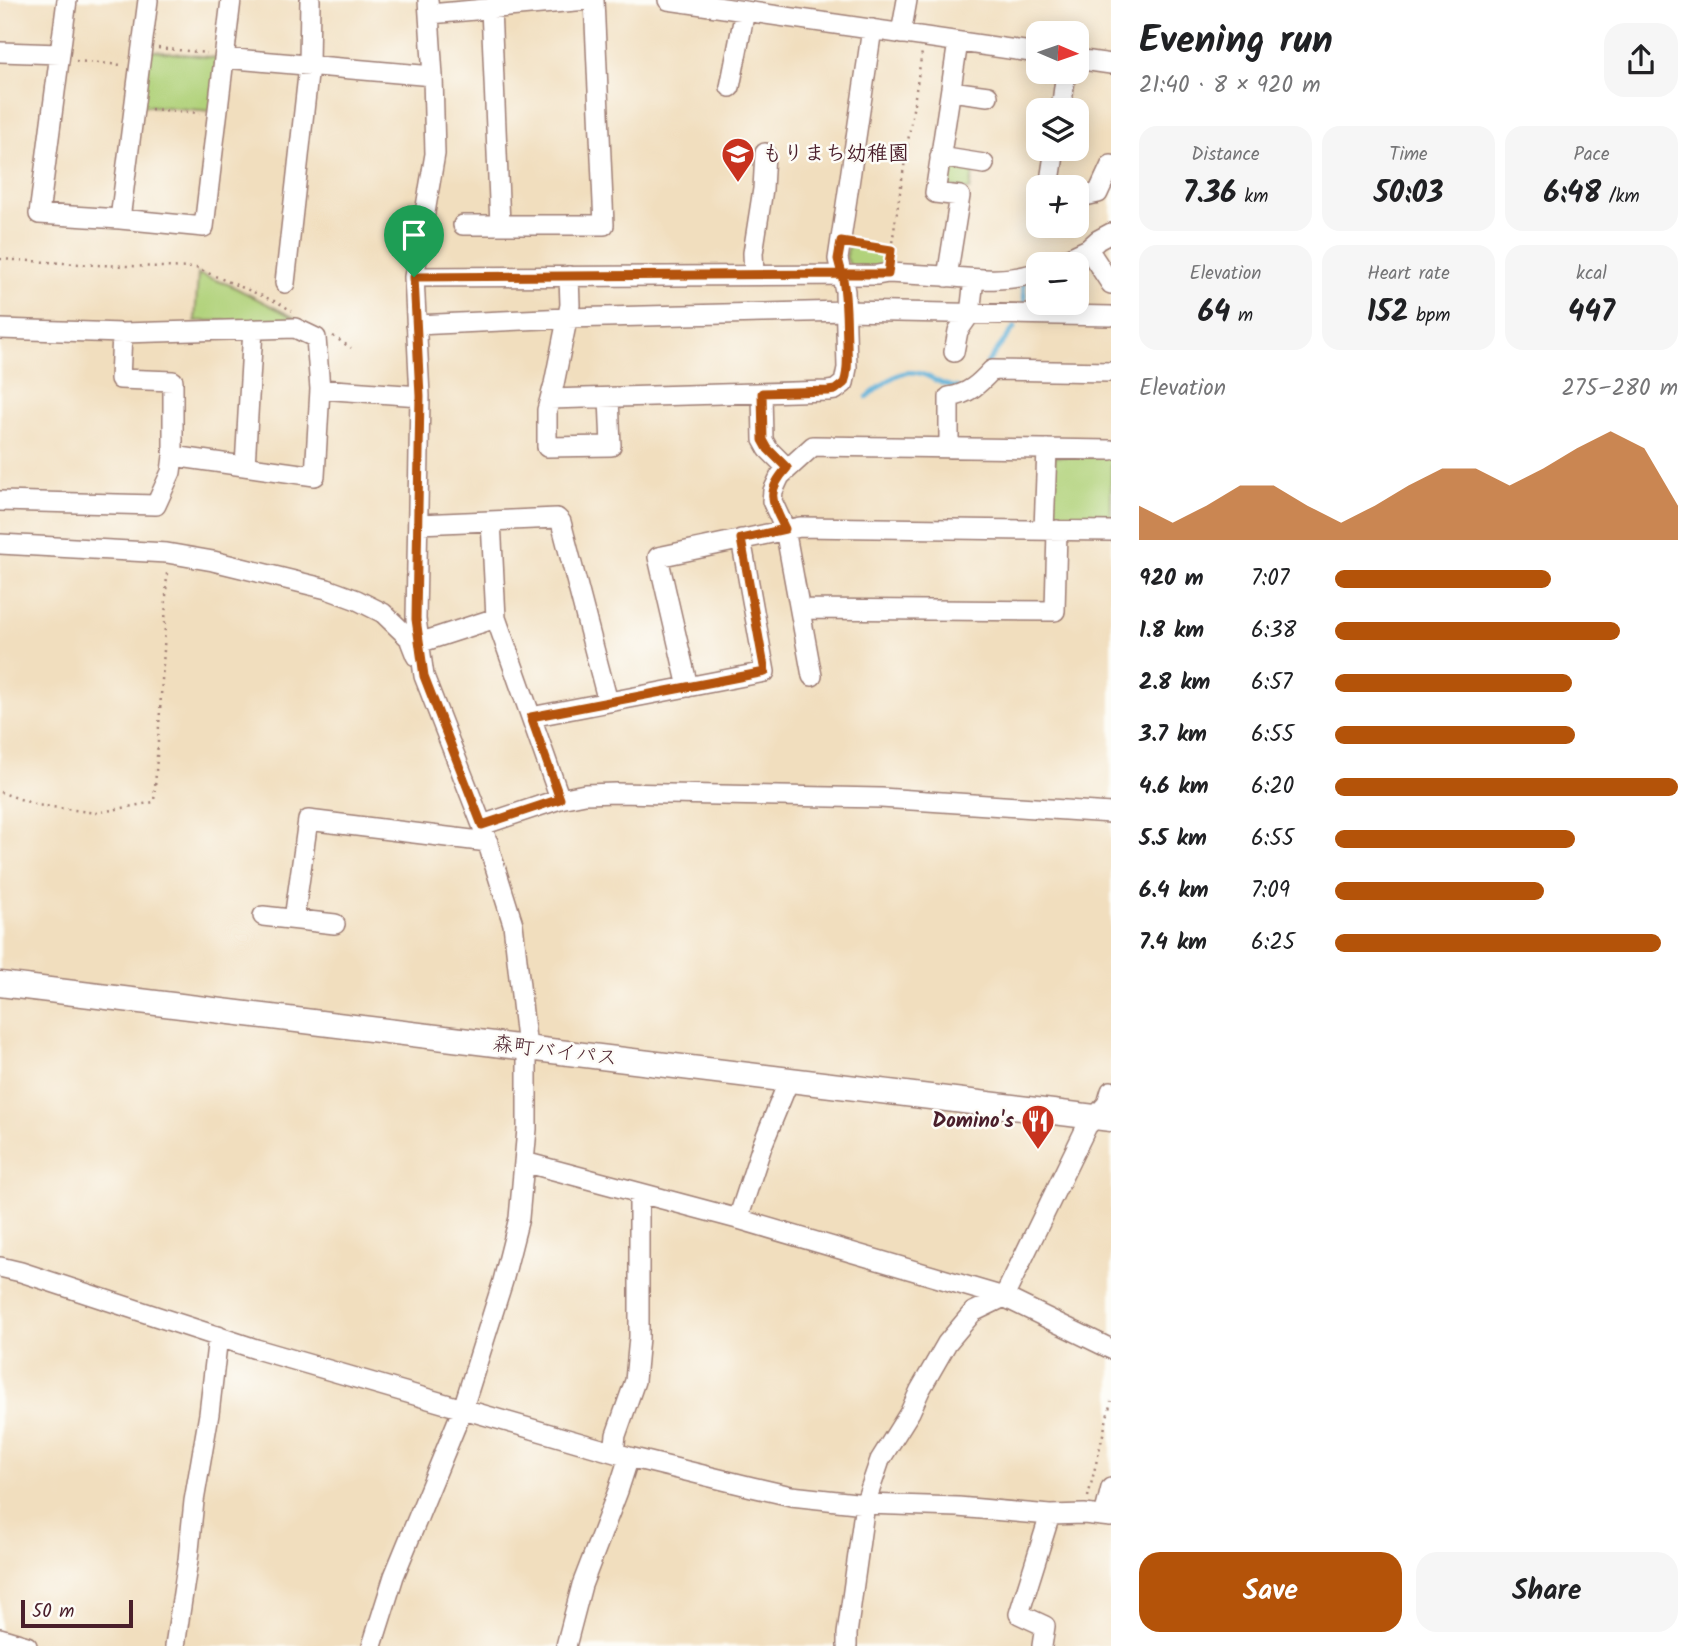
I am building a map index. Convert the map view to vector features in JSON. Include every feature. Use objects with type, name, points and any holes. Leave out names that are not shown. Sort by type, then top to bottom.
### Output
[{"type":"main road","name":"森町バイパス","points":[[0,984],[789,1080],[1106,1107]]},
{"type":"street","points":[[67,0],[39,214],[204,227],[231,0]]},
{"type":"street","points":[[120,219],[148,0]]},
{"type":"street","points":[[285,283],[309,66],[310,0]]},
{"type":"street","points":[[424,676],[416,619],[420,396],[414,277],[435,154],[429,7],[491,8],[587,0]]},
{"type":"street","points":[[463,225],[604,225],[594,0]]},
{"type":"street","points":[[901,34],[907,0]]},
{"type":"street","points":[[681,1],[1026,52]]},
{"type":"street","points":[[491,8],[500,225]]},
{"type":"street","points":[[730,88],[745,11]]},
{"type":"street","points":[[550,399],[828,391],[841,386],[847,368],[846,312],[845,291],[838,259],[872,29]]},
{"type":"street","points":[[947,277],[960,196],[935,193],[958,42]]},
{"type":"street","points":[[0,52],[60,54]]},
{"type":"street","points":[[225,56],[433,76]]},
{"type":"street","points":[[1089,61],[1111,64]]},
{"type":"street","points":[[951,91],[988,96]]},
{"type":"street","points":[[754,275],[753,253],[763,189],[765,153]]},
{"type":"street","points":[[940,157],[984,163]]},
{"type":"street","points":[[1089,195],[1098,193],[1111,165]]},
{"type":"street","points":[[1080,252],[1111,233]]},
{"type":"street","points":[[1088,248],[1111,284]]},
{"type":"street","points":[[414,277],[888,274],[974,279],[1026,276]]},
{"type":"street","points":[[569,276],[570,305],[547,410],[547,447],[611,446],[609,398]]},
{"type":"street","points":[[954,352],[958,331],[970,314],[974,279]]},
{"type":"street","points":[[416,325],[567,318],[846,312],[1111,316]]},
{"type":"street","points":[[0,329],[121,333],[295,328],[316,338],[320,390],[315,476],[173,456]]},
{"type":"street","points":[[245,466],[253,329]]},
{"type":"street","points":[[0,501],[156,505],[171,472],[173,381],[120,379],[121,333]]},
{"type":"street","points":[[949,447],[949,397],[970,391],[992,370],[1111,372]]},
{"type":"street","points":[[320,390],[420,396]]},
{"type":"street","points":[[762,393],[763,440],[787,468]]},
{"type":"street","points":[[812,676],[785,529],[772,501],[780,476],[813,446],[1111,450]]},
{"type":"street","points":[[800,609],[1055,611],[1047,449]]},
{"type":"street","points":[[419,524],[556,518],[561,522],[608,702]]},
{"type":"street","points":[[491,521],[496,618],[560,799]]},
{"type":"street","points":[[688,687],[658,556],[800,527],[1111,531]]},
{"type":"street","points":[[531,717],[765,672],[741,539]]},
{"type":"street","points":[[0,544],[167,553],[213,561],[327,589],[383,613],[409,638],[485,834],[513,924],[527,1048],[527,1129],[519,1218],[503,1281],[463,1408],[394,1576],[373,1646]]},
{"type":"street","points":[[419,643],[496,618]]},
{"type":"street","points":[[294,919],[308,820],[485,834],[560,799],[585,794],[616,793],[881,797],[1111,813]]},
{"type":"street","points":[[263,916],[335,924]]},
{"type":"street","points":[[738,1219],[762,1146],[789,1080]]},
{"type":"street","points":[[847,1646],[846,1634],[865,1503],[880,1460],[910,1412],[947,1343],[973,1312],[1004,1297],[1087,1126],[1106,1107]]},
{"type":"street","points":[[524,1162],[738,1219],[1004,1297],[1111,1349]]},
{"type":"street","points":[[566,1646],[582,1585],[618,1491],[622,1455],[616,1435],[635,1381],[639,1337],[639,1193]]},
{"type":"street","points":[[0,1267],[269,1353],[622,1455],[791,1496],[1108,1517],[1111,1488]]},
{"type":"street","points":[[175,1646],[218,1336]]},
{"type":"street","points":[[1042,1646],[1045,1626],[1019,1614],[1050,1515]]},
{"type":"street","points":[[0,1638],[27,1646]]},
{"type":"path","points":[[888,274],[923,46]]},
{"type":"path","points":[[142,47],[225,56]]},
{"type":"path","points":[[60,54],[66,60],[139,67]]},
{"type":"path","points":[[134,107],[218,114]]},
{"type":"path","points":[[841,242],[891,250]]},
{"type":"path","points":[[0,259],[197,268],[279,303],[299,315]]},
{"type":"path","points":[[331,335],[351,348]]},
{"type":"path","points":[[0,792],[37,805],[96,813],[154,802],[167,553]]},
{"type":"path","points":[[1084,1514],[1111,1401]]},
{"type":"green space","points":[[146,50],[217,58],[211,111],[139,105]]},
{"type":"green space","points":[[946,167],[974,167],[970,190],[948,187],[944,182]]},
{"type":"green space","points":[[848,246],[889,253],[887,268],[850,266],[846,257]]},
{"type":"green space","points":[[198,274],[230,285],[299,320],[195,321]]},
{"type":"green space","points":[[1055,456],[1111,457],[1111,523],[1054,523],[1050,518]]},
{"type":"waterway","points":[[1023,282],[1025,307]]},
{"type":"waterway","points":[[987,363],[1015,327]]},
{"type":"waterway","points":[[867,397],[896,376],[912,372],[957,387]]},
{"type":"place","name":"もりまち幼稚園","points":[[738,184]]},
{"type":"place","name":"Domino's","points":[[1038,1151]]},
{"type":"route","points":[[414,277],[420,396],[416,619],[424,676],[482,825],[560,799],[531,717],[765,672],[741,539],[785,529],[772,501],[773,491],[787,468],[763,440],[762,393],[828,391],[835,390],[844,383],[847,368],[846,312],[842,274],[888,274],[891,250],[841,242],[838,259],[842,274],[414,277]]}]
